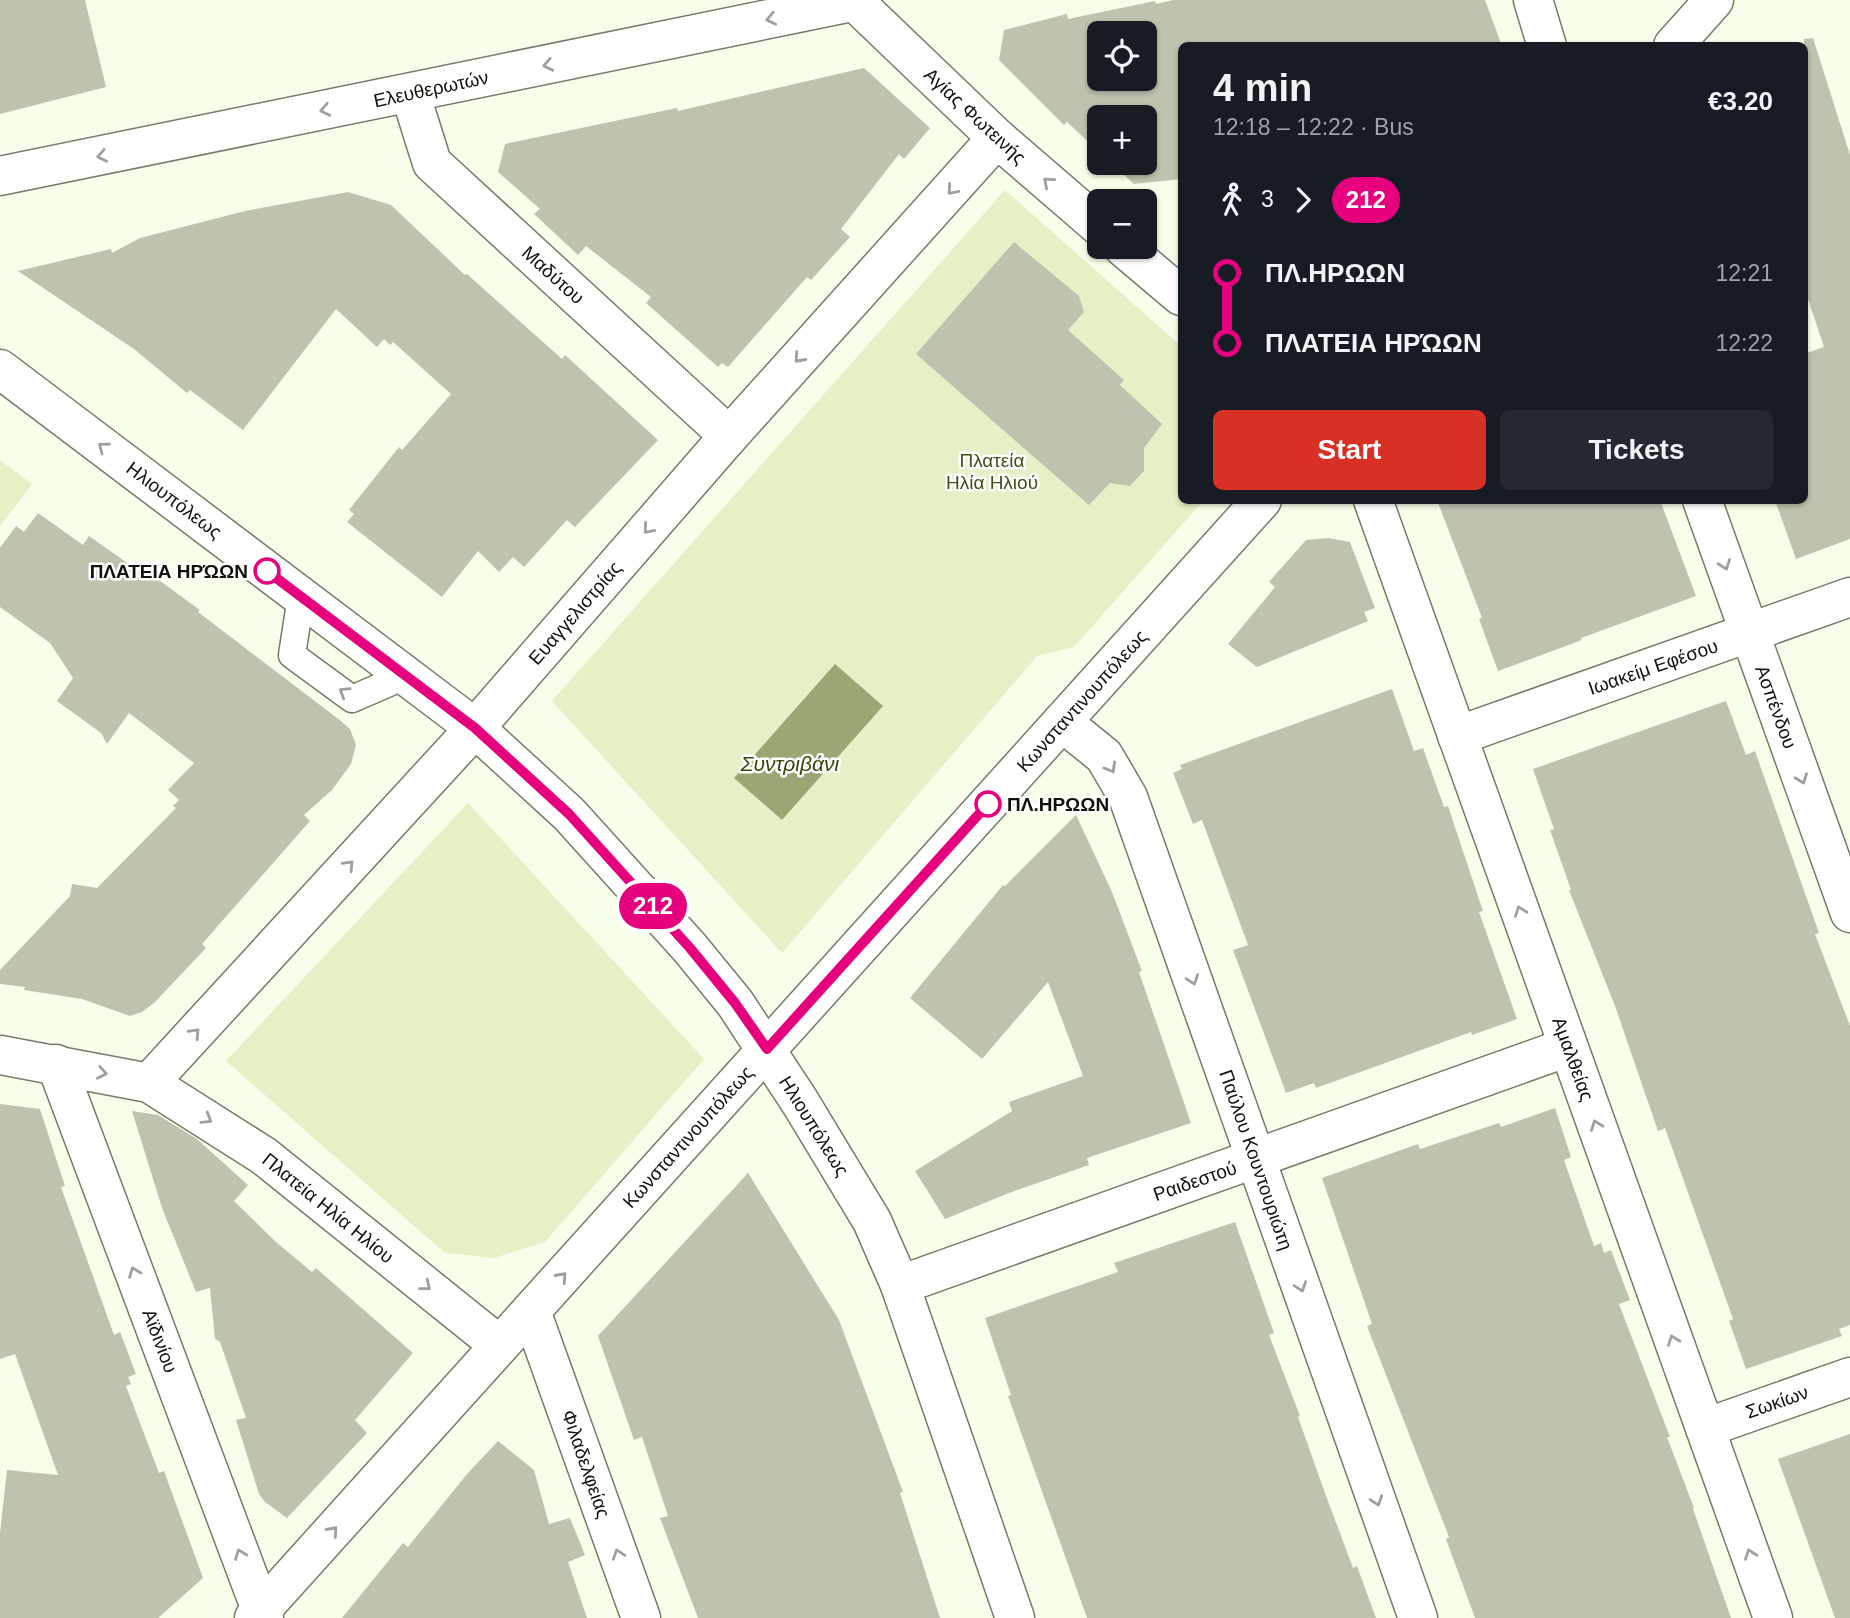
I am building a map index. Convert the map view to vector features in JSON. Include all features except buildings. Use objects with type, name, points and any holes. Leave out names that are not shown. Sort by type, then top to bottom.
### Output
[{"type":"street","points":[[1533,0],[1545,42]]},
{"type":"street","points":[[1677,42],[1714,0]]},
{"type":"street","name":"Ελευθερωτών","points":[[0,176],[858,1]]},
{"type":"street","name":"Αγίας Φωτεινής","points":[[858,1],[996,138],[1087,216]]},
{"type":"street","name":"Μαδύτου","points":[[410,93],[432,163],[729,436]]},
{"type":"street","name":"Ευαγγελιστρίας","points":[[149,1083],[475,728],[729,436],[996,138]]},
{"type":"street","points":[[1138,259],[1178,293]]},
{"type":"street","name":"Ηλιουπόλεως","points":[[0,369],[475,728],[569,814],[690,948],[735,1003],[767,1049],[872,1221],[900,1285],[1015,1618]]},
{"type":"street","name":"Κωνσταντινουπόλεως","points":[[260,1615],[499,1345],[1258,504]]},
{"type":"street","name":"Αμαλθείας","points":[[1374,504],[1773,1618]]},
{"type":"street","name":"Ασπένδου","points":[[1703,504],[1850,913]]},
{"type":"street","name":"Ιωακείμ Εφέσου","points":[[1457,736],[1850,597]]},
{"type":"street","name":"Παύλου Κουντουριώτη","points":[[1062,722],[1104,756],[1128,797],[1418,1618]]},
{"type":"street","name":"Ραιδεστού","points":[[900,1285],[1568,1047]]},
{"type":"street","points":[[0,1055],[149,1083]]},
{"type":"street","name":"Αϊδινίου","points":[[56,1064],[260,1615]]},
{"type":"street","name":"Πλατεία Ηλία Ηλίου","points":[[149,1083],[264,1156],[499,1345]]},
{"type":"street","name":"Φιλαδελφείας","points":[[531,1311],[640,1618]]},
{"type":"street","name":"Σωκίων","points":[[1705,1428],[1850,1377]]},
{"type":"lane","points":[[300,597],[292,655],[352,699],[405,676]]},
{"type":"green space","name":"Πλατεία Ηλία Ηλιού","points":[[1005,190],[1178,343],[1178,504],[1200,504],[1074,647],[1037,656],[782,953],[552,701]]},
{"type":"green space","points":[[0,460],[32,484],[0,526]]},
{"type":"green space","points":[[468,803],[704,1059],[545,1242],[494,1258],[445,1253],[226,1061]]},
{"type":"water","name":"Συντριβάνι","points":[[835,664],[883,706],[782,820],[734,778]]},
{"type":"bus line","name":"212","points":[[267,571],[475,728],[569,814],[690,948],[735,1003],[767,1049],[988,804]]},
{"type":"place","name":"ΠΛΑΤΕΙΑ ΗΡΏΩΝ","points":[[267,571]]},
{"type":"place","name":"ΠΛ.ΗΡΩΩΝ","points":[[988,804]]}]
